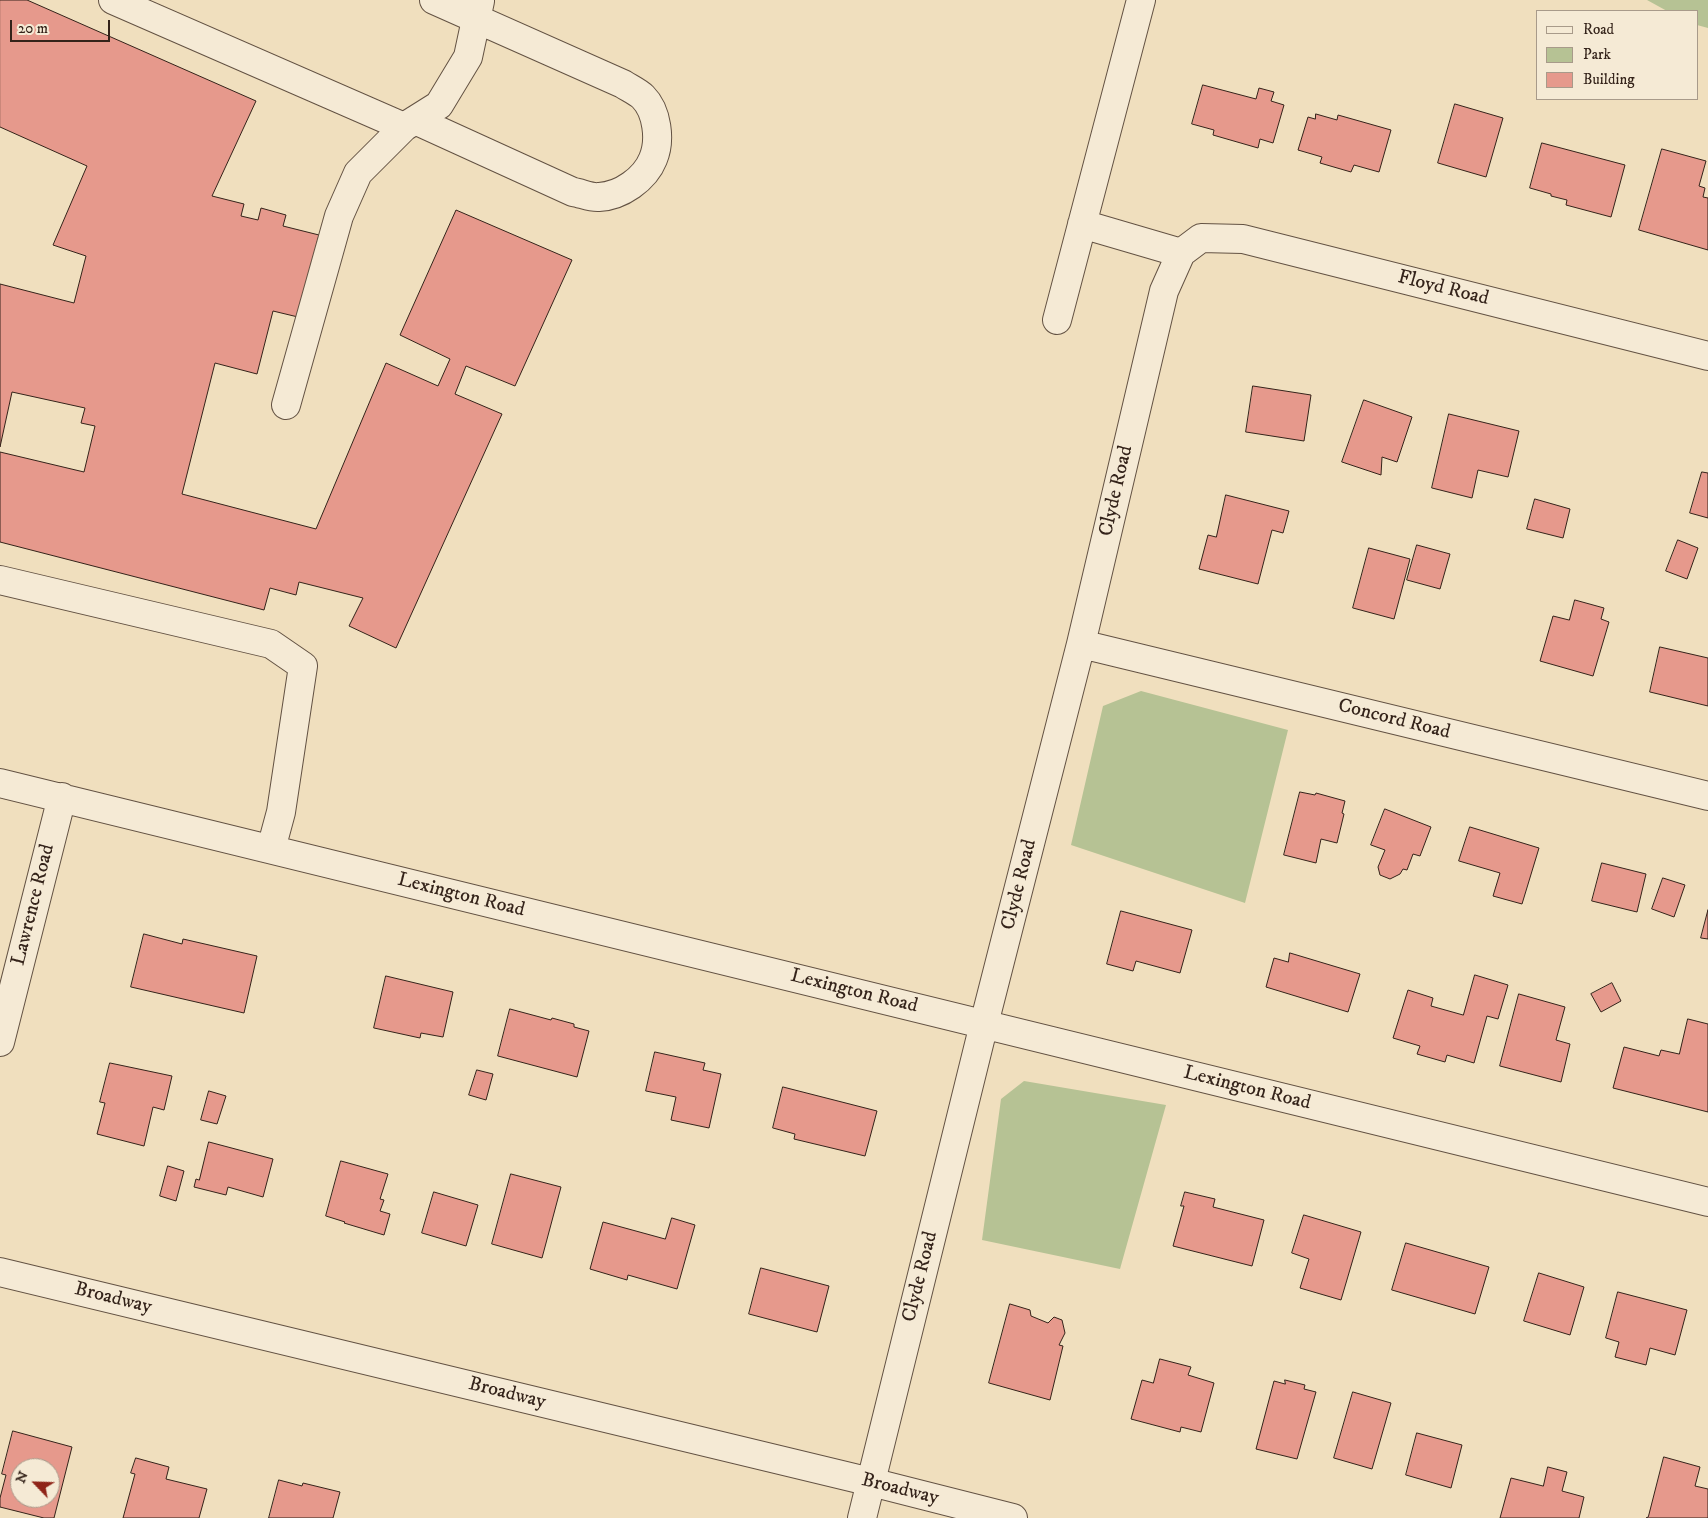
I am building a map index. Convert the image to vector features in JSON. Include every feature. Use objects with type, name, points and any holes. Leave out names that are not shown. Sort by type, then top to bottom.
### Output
[{"type":"street","points":[[113,0],[573,192],[599,197],[621,191],[639,179],[654,158],[658,130],[653,113],[643,97],[624,84],[478,9],[434,0]]},
{"type":"street","points":[[1057,320],[1141,0]]},
{"type":"street","points":[[286,405],[339,216],[358,172],[410,124],[439,105],[468,58],[478,9]]},
{"type":"street","points":[[1082,224],[1181,253]]},
{"type":"street","name":"Floyd Road","points":[[1181,253],[1201,238],[1243,238],[1708,356]]},
{"type":"street","name":"Clyde Road","points":[[862,1518],[984,1024],[1081,644],[1164,292],[1181,253]]},
{"type":"street","points":[[0,580],[271,644],[303,666],[281,812],[271,850]]},
{"type":"street","name":"Concord Road","points":[[1081,644],[1708,796]]},
{"type":"street","name":"Lexington Road","points":[[0,783],[1708,1202]]},
{"type":"street","name":"Lawrence Road","points":[[0,1042],[62,797]]},
{"type":"street","name":"Broadway","points":[[0,1272],[1013,1518]]},
{"type":"green space","points":[[1647,0],[1708,0],[1708,28],[1698,25],[1698,10],[1665,10]]},
{"type":"green space","points":[[1141,691],[1288,730],[1245,903],[1071,845],[1103,706]]},
{"type":"green space","points":[[1024,1081],[1166,1105],[1120,1269],[982,1240],[1001,1099]]},
{"type":"building","points":[[0,0],[27,0],[256,101],[212,196],[244,204],[241,216],[258,220],[261,208],[286,215],[283,226],[319,235],[298,317],[273,311],[257,374],[215,363],[182,494],[316,529],[386,363],[438,386],[450,359],[400,335],[456,210],[572,260],[515,386],[466,366],[455,394],[502,414],[396,648],[349,626],[363,598],[299,582],[296,595],[270,588],[264,610],[0,542],[0,452],[84,472],[95,426],[81,423],[85,408],[12,392],[0,447],[0,284],[74,303],[86,256],[53,245],[87,166],[0,127]]},
{"type":"building","points":[[1203,85],[1256,99],[1259,88],[1274,92],[1271,101],[1284,105],[1273,143],[1260,139],[1258,148],[1213,135],[1214,130],[1192,124]]},
{"type":"building","points":[[1455,104],[1503,118],[1486,177],[1438,163]]},
{"type":"building","points":[[1316,114],[1337,120],[1338,115],[1391,130],[1379,172],[1354,165],[1351,172],[1320,163],[1322,157],[1298,150],[1308,117],[1315,119]]},
{"type":"building","points":[[1542,143],[1625,165],[1611,217],[1566,205],[1567,200],[1530,188]]},
{"type":"building","points":[[1662,149],[1706,161],[1699,186],[1705,188],[1703,197],[1708,198],[1708,250],[1639,230]]},
{"type":"building","points":[[1253,386],[1311,395],[1304,441],[1246,432]]},
{"type":"building","points":[[1364,400],[1412,417],[1397,462],[1382,457],[1381,475],[1342,462]]},
{"type":"building","points":[[1449,414],[1519,431],[1508,477],[1478,470],[1472,498],[1432,488]]},
{"type":"building","points":[[1702,472],[1708,473],[1708,518],[1690,513]]},
{"type":"building","points":[[1226,495],[1289,511],[1283,533],[1272,530],[1258,584],[1199,569],[1208,535],[1216,537]]},
{"type":"building","points":[[1535,499],[1570,509],[1563,538],[1527,529]]},
{"type":"building","points":[[1678,540],[1698,548],[1687,579],[1666,571]]},
{"type":"building","points":[[1417,545],[1450,554],[1440,589],[1407,580]]},
{"type":"building","points":[[1369,548],[1410,559],[1394,619],[1353,608]]},
{"type":"building","points":[[1575,600],[1604,608],[1601,619],[1609,622],[1593,676],[1540,661],[1553,616],[1569,620]]},
{"type":"building","points":[[1660,647],[1708,658],[1708,706],[1650,692]]},
{"type":"building","points":[[1300,792],[1315,795],[1316,793],[1345,801],[1337,843],[1321,839],[1316,863],[1284,855]]},
{"type":"building","points":[[1385,809],[1431,827],[1420,856],[1413,854],[1407,870],[1403,869],[1400,874],[1390,879],[1380,875],[1378,867],[1385,850],[1371,845]]},
{"type":"building","points":[[1470,827],[1539,848],[1522,904],[1493,896],[1500,873],[1459,861]]},
{"type":"building","points":[[1602,863],[1646,874],[1637,912],[1592,901]]},
{"type":"building","points":[[1663,878],[1685,885],[1674,917],[1652,909]]},
{"type":"building","points":[[1708,910],[1708,939],[1701,938]]},
{"type":"building","points":[[1121,911],[1192,930],[1180,973],[1136,961],[1133,971],[1107,964]]},
{"type":"building","points":[[144,934],[182,944],[183,939],[257,956],[244,1013],[131,987]]},
{"type":"building","points":[[1290,953],[1360,974],[1348,1012],[1266,987],[1274,958],[1288,962]]},
{"type":"building","points":[[1475,975],[1508,985],[1498,1019],[1487,1016],[1474,1063],[1447,1055],[1445,1062],[1417,1054],[1420,1046],[1393,1038],[1408,990],[1433,998],[1431,1006],[1463,1015]]},
{"type":"building","points":[[386,976],[453,992],[443,1037],[421,1033],[420,1038],[374,1028]]},
{"type":"building","points":[[1612,983],[1621,1001],[1601,1012],[1591,994]]},
{"type":"building","points":[[1519,994],[1565,1007],[1556,1040],[1570,1044],[1561,1082],[1500,1066]]},
{"type":"building","points":[[510,1009],[574,1024],[574,1027],[589,1031],[577,1077],[498,1056]]},
{"type":"building","points":[[1688,1019],[1708,1024],[1708,1112],[1613,1088],[1624,1047],[1659,1056],[1661,1050],[1679,1054]]},
{"type":"building","points":[[655,1052],[705,1063],[703,1070],[721,1074],[709,1128],[671,1120],[676,1097],[646,1091]]},
{"type":"building","points":[[110,1063],[172,1076],[164,1110],[153,1107],[144,1146],[97,1134],[105,1103],[100,1102]]},
{"type":"building","points":[[477,1070],[493,1074],[486,1100],[469,1095]]},
{"type":"building","points":[[783,1087],[877,1111],[865,1156],[794,1139],[795,1134],[773,1128]]},
{"type":"building","points":[[209,1091],[226,1096],[217,1124],[201,1120]]},
{"type":"building","points":[[209,1142],[273,1159],[263,1197],[228,1187],[226,1195],[194,1187],[196,1179],[199,1180]]},
{"type":"building","points":[[341,1161],[388,1174],[380,1199],[384,1200],[380,1211],[390,1214],[384,1235],[326,1216]]},
{"type":"building","points":[[168,1166],[184,1171],[176,1201],[160,1196]]},
{"type":"building","points":[[511,1174],[561,1187],[542,1258],[492,1244]]},
{"type":"building","points":[[434,1192],[478,1205],[466,1246],[422,1233]]},
{"type":"building","points":[[1185,1192],[1215,1199],[1213,1207],[1264,1220],[1252,1266],[1173,1246],[1184,1206],[1181,1206]]},
{"type":"building","points":[[1304,1215],[1361,1232],[1341,1300],[1300,1288],[1309,1259],[1292,1253]]},
{"type":"building","points":[[672,1218],[695,1225],[677,1289],[628,1275],[627,1280],[590,1269],[603,1222],[665,1239]]},
{"type":"building","points":[[1406,1243],[1489,1267],[1475,1314],[1392,1290]]},
{"type":"building","points":[[761,1268],[829,1286],[817,1332],[749,1314]]},
{"type":"building","points":[[1539,1273],[1584,1287],[1570,1335],[1524,1321]]},
{"type":"building","points":[[1618,1292],[1687,1310],[1675,1355],[1650,1348],[1646,1365],[1615,1357],[1619,1342],[1606,1338]]},
{"type":"building","points":[[1010,1304],[1030,1310],[1031,1316],[1048,1323],[1054,1317],[1062,1320],[1065,1333],[1059,1345],[1063,1346],[1050,1400],[989,1383]]},
{"type":"building","points":[[1160,1359],[1191,1367],[1188,1375],[1214,1383],[1201,1432],[1181,1427],[1180,1432],[1131,1419],[1142,1380],[1153,1383]]},
{"type":"building","points":[[1285,1380],[1305,1385],[1304,1389],[1316,1392],[1297,1459],[1256,1449],[1274,1381],[1285,1384]]},
{"type":"building","points":[[1353,1392],[1391,1403],[1372,1469],[1334,1458]]},
{"type":"building","points":[[13,1431],[72,1447],[60,1494],[60,1458],[10,1458],[10,1508],[57,1508],[54,1518],[44,1518],[0,1507],[0,1498],[6,1475],[2,1474]]},
{"type":"building","points":[[1417,1433],[1462,1445],[1451,1488],[1406,1475]]},
{"type":"building","points":[[1664,1457],[1700,1467],[1695,1486],[1708,1489],[1708,1518],[1646,1518],[1648,1517]]},
{"type":"building","points":[[136,1458],[169,1467],[166,1479],[207,1489],[199,1518],[123,1518],[135,1474],[131,1473]]},
{"type":"building","points":[[1548,1467],[1567,1472],[1562,1491],[1584,1497],[1579,1518],[1500,1518],[1511,1478],[1543,1486]]},
{"type":"building","points":[[279,1480],[302,1486],[303,1483],[340,1492],[333,1518],[269,1518]]}]
